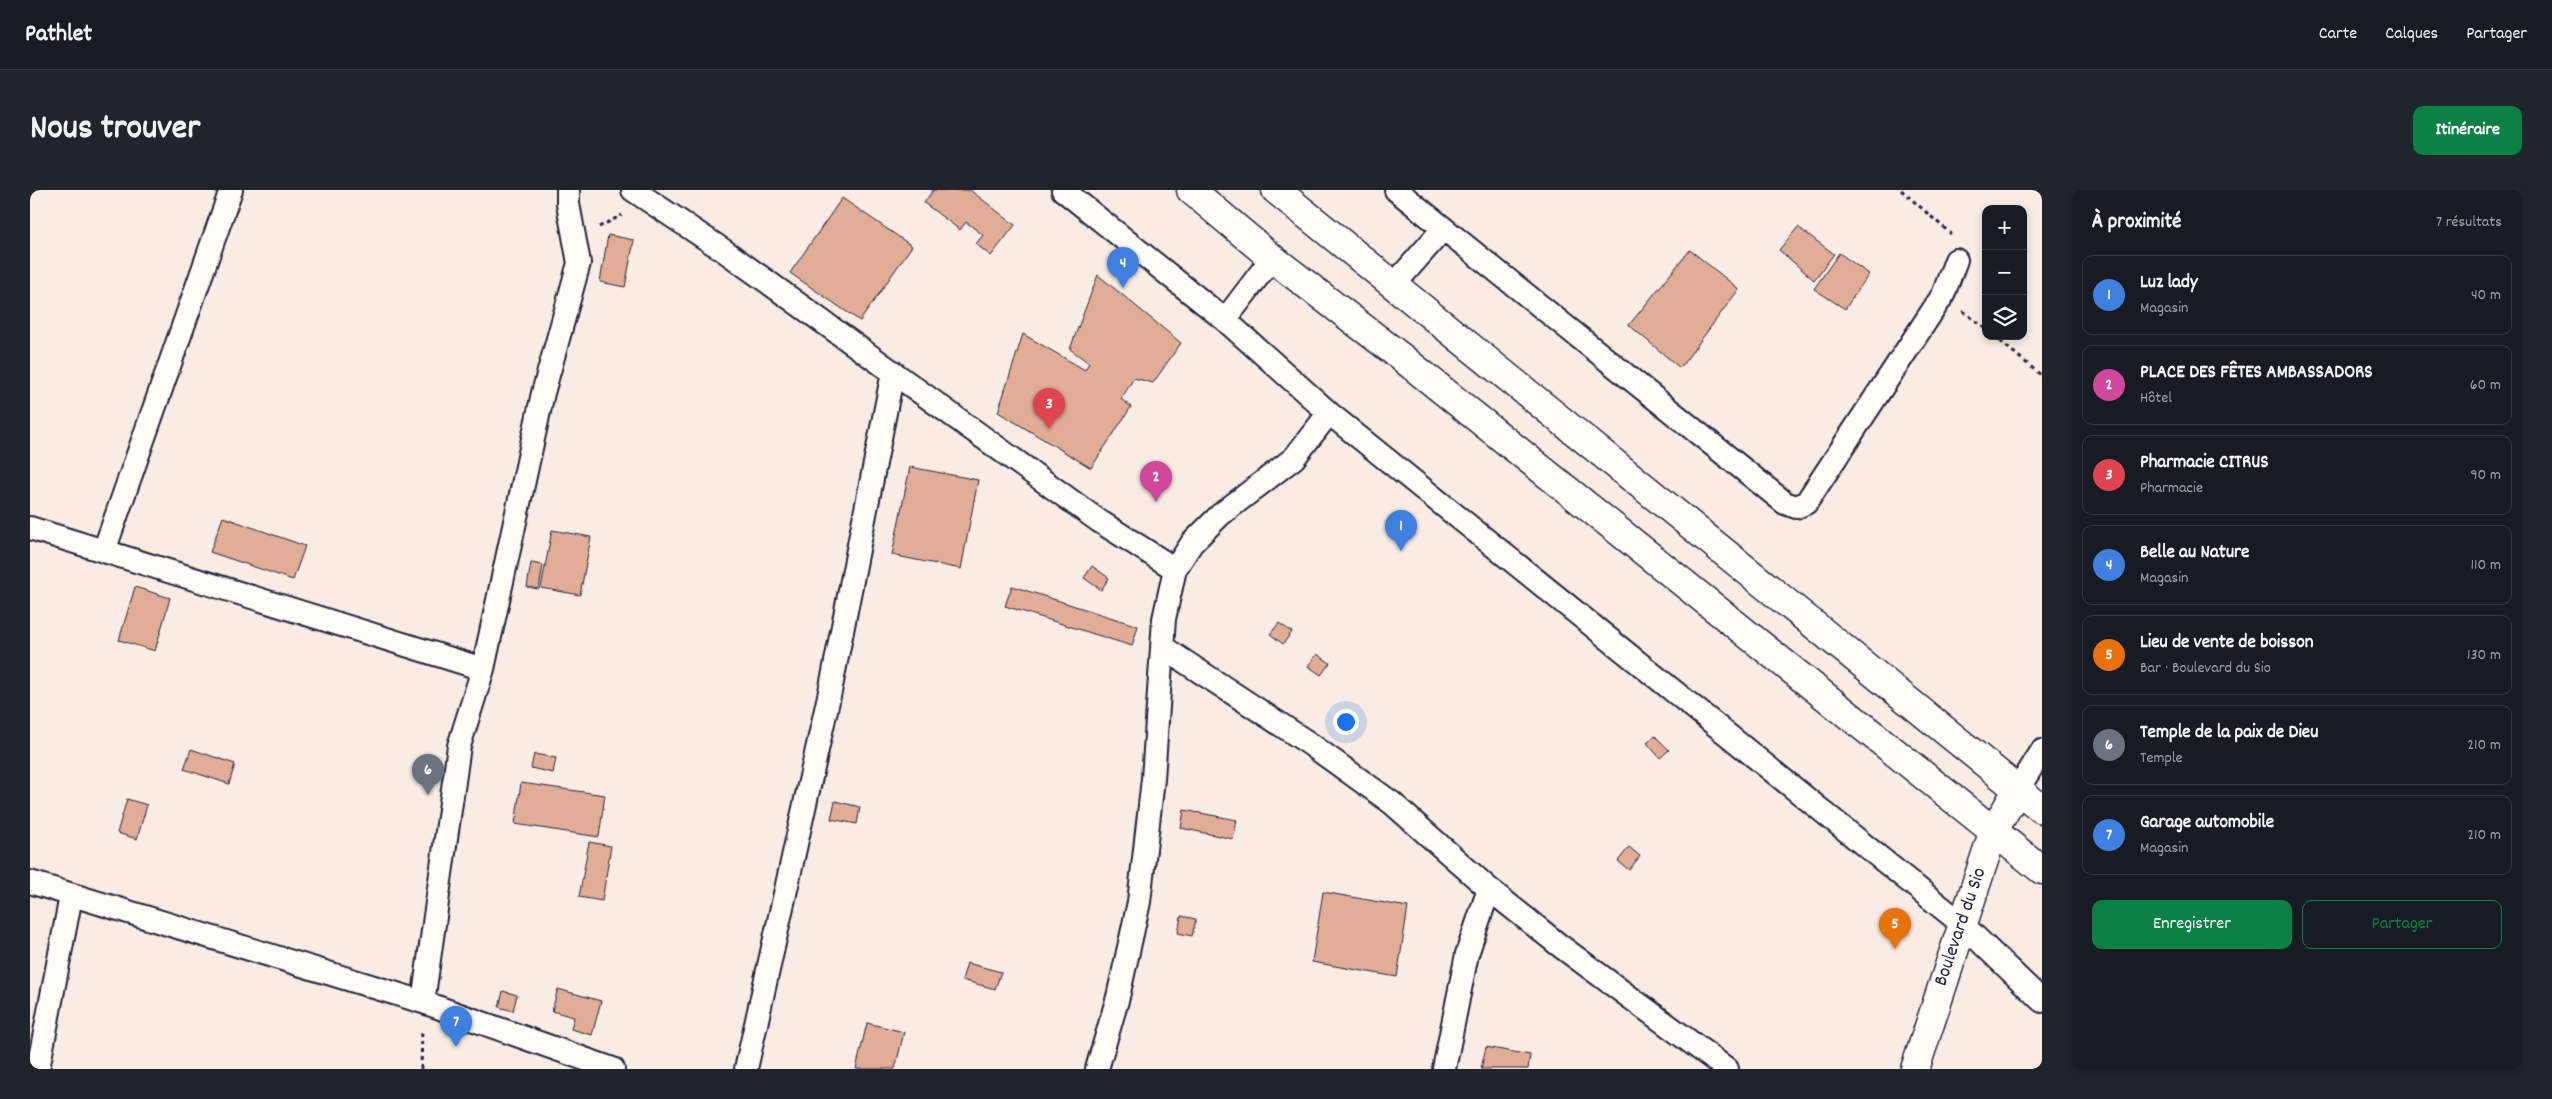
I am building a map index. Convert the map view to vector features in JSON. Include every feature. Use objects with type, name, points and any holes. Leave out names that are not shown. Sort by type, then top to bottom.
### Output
[{"type":"main road","points":[[1191,190],[1272,258],[1401,357],[2042,870]]},
{"type":"main road","points":[[1276,190],[2042,809]]},
{"type":"main road","name":"Boulevard du Sio","points":[[1915,1069],[1994,830],[2018,789]]},
{"type":"street","points":[[104,551],[231,190]]},
{"type":"street","points":[[423,1002],[459,746],[483,669],[543,393],[579,263],[568,204],[568,190]]},
{"type":"street","points":[[1063,190],[1226,320],[1329,413],[1962,924],[2042,1001]]},
{"type":"street","points":[[1396,190],[1785,503],[1796,507],[1806,502],[1937,303],[1956,260]]},
{"type":"street","points":[[641,195],[893,372],[1099,521],[1175,569]]},
{"type":"street","points":[[1393,286],[1443,229]]},
{"type":"street","points":[[1226,320],[1272,258]]},
{"type":"street","points":[[746,1069],[831,687],[893,372]]},
{"type":"street","points":[[1097,1069],[1118,997],[1138,902],[1153,779],[1164,648],[1164,619],[1175,569],[1192,542],[1220,515],[1294,458],[1329,413]]},
{"type":"street","points":[[30,528],[483,669]]},
{"type":"street","points":[[1164,648],[1310,744],[1392,803],[1489,889],[1560,945],[1727,1069]]},
{"type":"street","points":[[2018,789],[2042,751]]},
{"type":"street","points":[[30,882],[423,1002],[613,1069]]},
{"type":"street","points":[[1444,1069],[1467,954],[1489,889]]},
{"type":"street","points":[[38,1069],[71,896]]},
{"type":"path","points":[[1901,190],[1948,230],[1956,242],[1956,260]]},
{"type":"path","points":[[579,263],[594,230],[641,195]]},
{"type":"path","points":[[1999,340],[2042,376]]},
{"type":"path","points":[[421,1069],[423,1002]]},
{"type":"building","points":[[933,190],[970,190],[1015,225],[991,256],[976,244],[983,235],[966,222],[960,230],[924,203]]},
{"type":"building","points":[[842,198],[912,246],[860,321],[790,273]]},
{"type":"building","points":[[1798,227],[1834,254],[1814,280],[1779,250]]},
{"type":"building","points":[[608,235],[634,240],[625,287],[600,282]]},
{"type":"building","points":[[1690,250],[1739,289],[1680,368],[1629,325]]},
{"type":"building","points":[[1839,253],[1869,274],[1845,309],[1814,289]]},
{"type":"building","points":[[1098,275],[1181,343],[1153,383],[1134,378],[1121,399],[1131,407],[1091,468],[998,412],[1023,334],[1085,370],[1089,363],[1070,349]]},
{"type":"building","points":[[910,467],[978,480],[961,569],[892,555]]},
{"type":"building","points":[[223,517],[305,546],[293,580],[210,552]]},
{"type":"building","points":[[552,530],[591,537],[580,595],[541,588]]},
{"type":"building","points":[[531,563],[543,565],[539,589],[527,587]]},
{"type":"building","points":[[1092,566],[1109,578],[1101,590],[1084,578]]},
{"type":"building","points":[[1012,586],[1138,626],[1132,646],[1005,606]]},
{"type":"building","points":[[135,587],[170,598],[155,651],[119,640]]},
{"type":"building","points":[[1279,623],[1292,632],[1283,644],[1270,634]]},
{"type":"building","points":[[1317,654],[1330,663],[1321,675],[1308,666]]},
{"type":"building","points":[[1655,736],[1669,750],[1660,758],[1647,743]]},
{"type":"building","points":[[191,749],[235,764],[229,784],[184,769]]},
{"type":"building","points":[[534,754],[556,758],[553,773],[531,768]]},
{"type":"building","points":[[521,783],[605,795],[599,837],[515,824]]},
{"type":"building","points":[[127,799],[147,805],[137,839],[117,833]]},
{"type":"building","points":[[835,801],[860,807],[857,824],[831,819]]},
{"type":"building","points":[[1184,810],[1237,820],[1233,839],[1181,828]]},
{"type":"building","points":[[589,842],[611,846],[602,901],[579,897]]},
{"type":"building","points":[[1629,847],[1640,856],[1629,870],[1618,861]]},
{"type":"building","points":[[1323,892],[1408,907],[1397,977],[1312,962]]},
{"type":"building","points":[[1181,916],[1196,919],[1192,936],[1178,933]]},
{"type":"building","points":[[967,963],[1001,972],[995,989],[962,980]]},
{"type":"building","points":[[558,989],[601,1001],[592,1035],[571,1029],[574,1017],[552,1011]]},
{"type":"building","points":[[503,991],[517,995],[513,1011],[499,1007]]},
{"type":"building","points":[[867,1023],[904,1032],[895,1069],[856,1069]]},
{"type":"building","points":[[1486,1047],[1530,1055],[1528,1069],[1481,1069]]},
{"type":"place","name":"Belle au Nature","points":[[1123,288]]},
{"type":"place","name":"Pharmacie CITRUS","points":[[1049,429]]},
{"type":"place","name":"PLACE DES FÊTES AMBASSADORS","points":[[1156,502]]},
{"type":"place","name":"Luz lady","points":[[1401,551]]},
{"type":"place","name":"Temple de la paix de Dieu","points":[[428,795]]},
{"type":"place","name":"Lieu de vente de boisson","points":[[1895,949]]},
{"type":"place","name":"Garage automobile","points":[[456,1047]]}]
